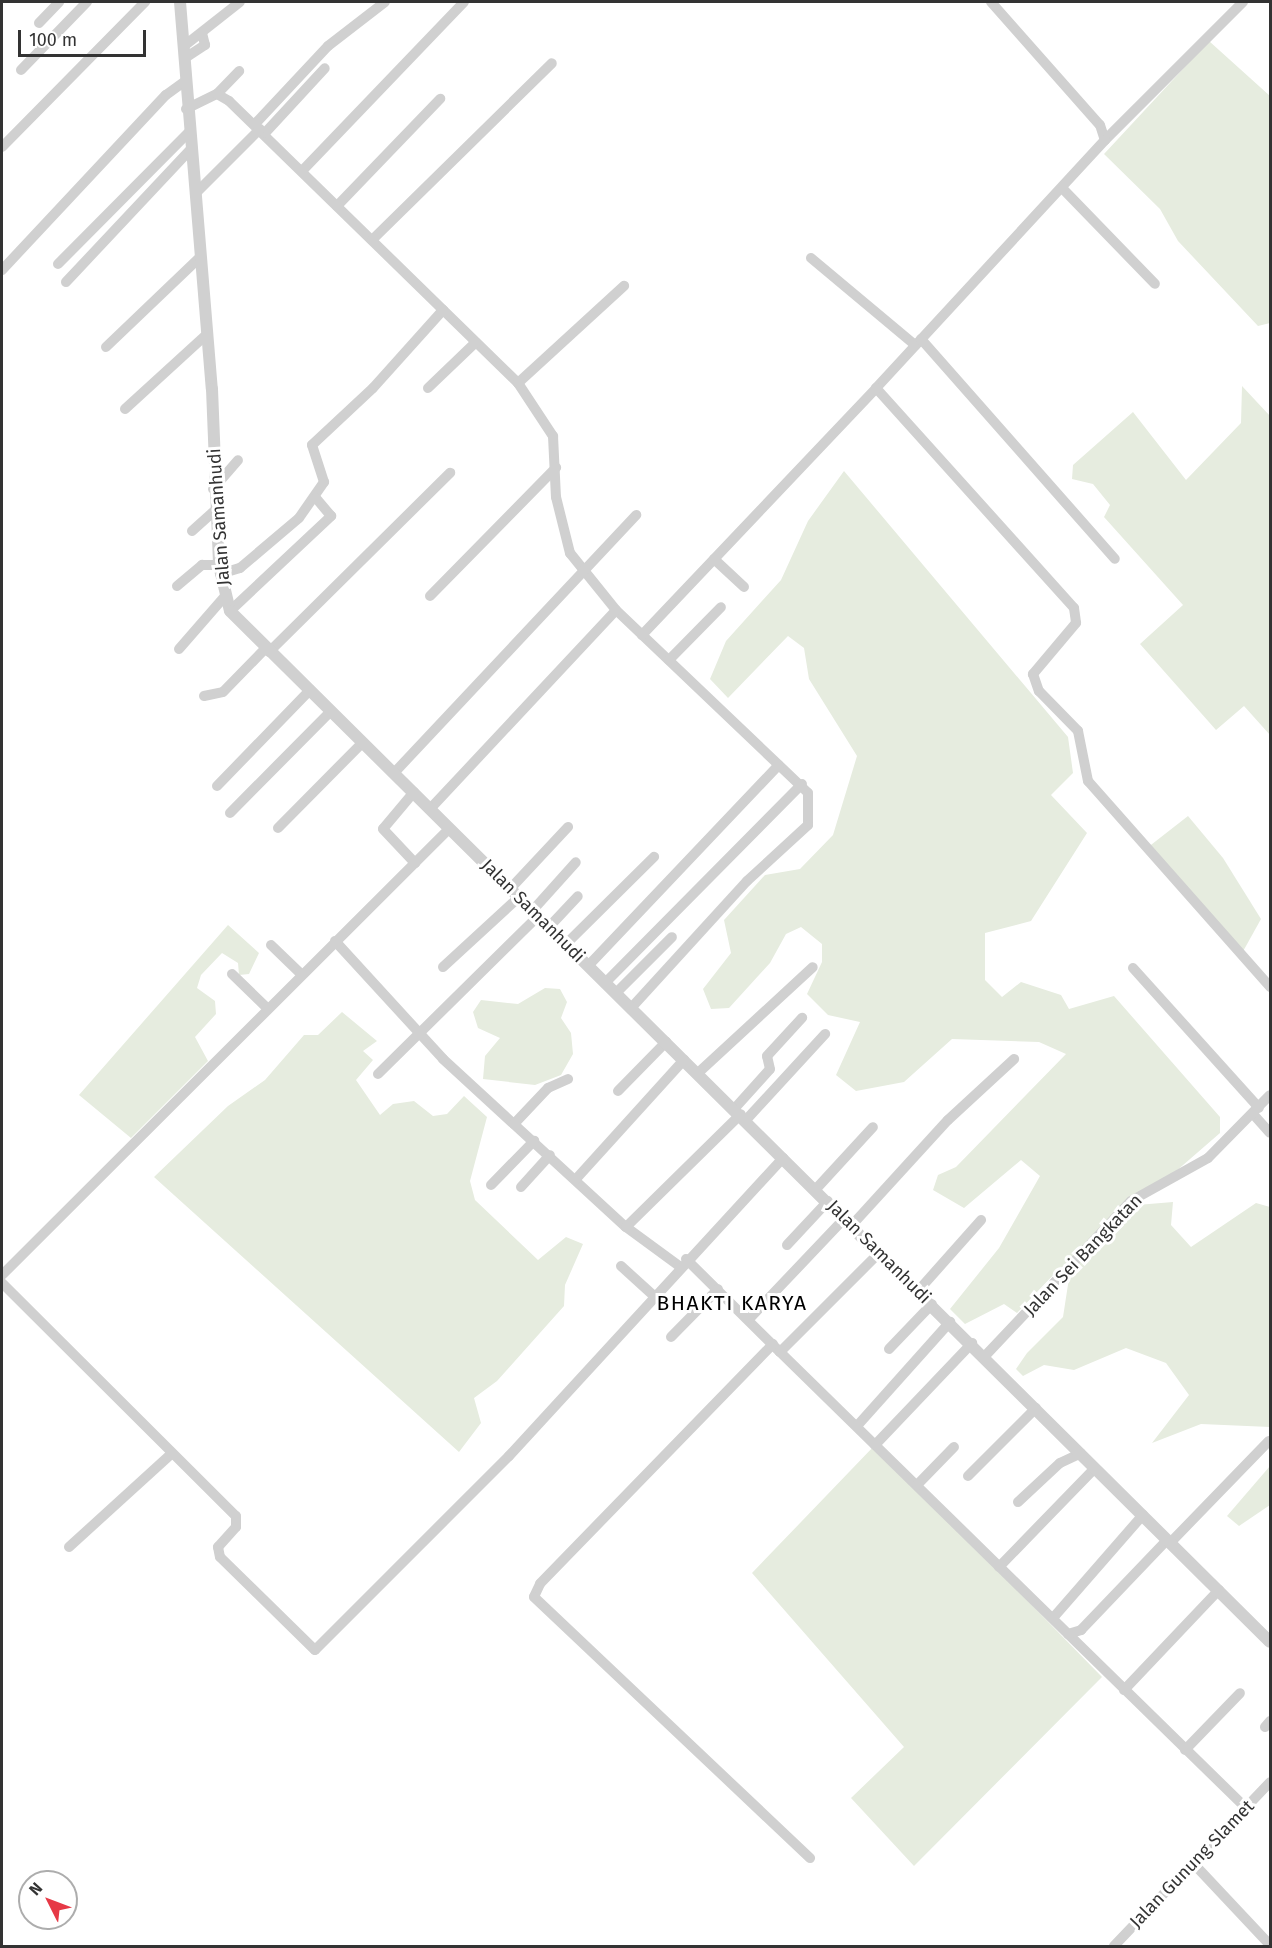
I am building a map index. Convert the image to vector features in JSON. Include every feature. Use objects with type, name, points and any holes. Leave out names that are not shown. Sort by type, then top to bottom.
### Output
[{"type":"street","points":[[39,23],[59,2]]},
{"type":"street","points":[[21,70],[87,2]]},
{"type":"street","points":[[2,147],[145,2]]},
{"type":"street","name":"Jalan Samanhudi","points":[[180,2],[185,52],[186,109],[197,192],[199,258],[212,389],[213,489],[219,570],[230,611],[972,1343],[1270,1642]]},
{"type":"street","points":[[185,52],[202,33],[240,2]]},
{"type":"street","points":[[260,129],[322,52],[385,2]]},
{"type":"street","points":[[302,171],[464,2]]},
{"type":"street","points":[[991,2],[1100,124],[1105,140]]},
{"type":"street","points":[[642,635],[1063,189],[1105,140],[1115,135],[1243,2]]},
{"type":"street","points":[[372,240],[552,63]]},
{"type":"street","points":[[197,192],[325,68]]},
{"type":"street","points":[[186,109],[217,94],[238,71]]},
{"type":"street","points":[[2,270],[165,95],[186,80]]},
{"type":"street","points":[[217,94],[260,129],[519,383],[553,436],[562,528],[584,572],[616,610],[779,765],[802,784],[811,801],[808,825],[747,881],[631,1008]]},
{"type":"street","points":[[338,206],[440,99]]},
{"type":"street","points":[[58,264],[190,131]]},
{"type":"street","points":[[66,282],[191,149]]},
{"type":"street","points":[[1063,189],[1155,284]]},
{"type":"street","points":[[106,347],[199,258]]},
{"type":"street","points":[[811,258],[918,342],[1115,560]]},
{"type":"street","points":[[519,383],[624,286]]},
{"type":"street","points":[[177,586],[202,565],[219,570],[238,570],[266,548],[316,498],[324,482],[312,445],[373,388],[443,310]]},
{"type":"street","points":[[126,409],[205,336]]},
{"type":"street","points":[[428,388],[476,342]]},
{"type":"street","points":[[876,388],[1066,596],[1076,623],[1037,665],[1034,682],[1078,731],[1088,781],[1270,987]]},
{"type":"street","points":[[213,489],[238,460]]},
{"type":"street","points":[[430,596],[556,468]]},
{"type":"street","points":[[204,696],[224,692],[450,473]]},
{"type":"street","points":[[230,611],[331,516],[316,498]]},
{"type":"street","points":[[192,531],[215,510]]},
{"type":"street","points":[[394,773],[636,515]]},
{"type":"street","points":[[714,559],[744,587]]},
{"type":"street","points":[[179,649],[225,596]]},
{"type":"street","points":[[669,660],[721,607]]},
{"type":"street","points":[[430,809],[616,610]]},
{"type":"street","points":[[218,786],[310,690]]},
{"type":"street","points":[[230,813],[331,711]]},
{"type":"street","points":[[278,828],[362,743]]},
{"type":"street","points":[[588,966],[779,765]]},
{"type":"street","points":[[605,983],[802,784]]},
{"type":"street","points":[[414,792],[383,828],[415,863]]},
{"type":"street","points":[[443,967],[514,893],[568,827]]},
{"type":"street","points":[[2,1275],[334,941],[449,829]]},
{"type":"street","points":[[566,944],[654,857]]},
{"type":"street","points":[[378,1074],[535,913],[576,862]]},
{"type":"street","points":[[549,927],[578,896]]},
{"type":"street","points":[[616,993],[672,937]]},
{"type":"street","points":[[334,941],[419,1033],[626,1227],[683,1262],[750,1318],[777,1348],[999,1568],[1246,1808]]},
{"type":"street","points":[[271,945],[301,974]]},
{"type":"street","points":[[698,1073],[813,967]]},
{"type":"street","points":[[1133,968],[1256,1111],[1270,1133]]},
{"type":"street","points":[[232,974],[267,1008]]},
{"type":"street","points":[[741,1114],[770,1069],[767,1056],[802,1018]]},
{"type":"street","points":[[626,1227],[825,1034]]},
{"type":"street","points":[[618,1091],[666,1042]]},
{"type":"street","points":[[750,1318],[948,1120],[1014,1059]]},
{"type":"street","points":[[576,1179],[684,1060]]},
{"type":"street","points":[[514,1124],[548,1088],[568,1079]]},
{"type":"street","name":"Jalan Sei Bangkatan","points":[[985,1356],[1131,1201],[1197,1166],[1270,1095]]},
{"type":"street","points":[[816,1189],[873,1127]]},
{"type":"street","points":[[491,1185],[534,1141]]},
{"type":"street","points":[[521,1187],[550,1155]]},
{"type":"street","points":[[2,1283],[170,1455],[236,1516],[236,1527],[218,1547],[223,1563],[303,1644],[321,1649],[509,1456],[683,1262],[783,1158]]},
{"type":"street","points":[[787,1245],[828,1201]]},
{"type":"street","points":[[918,1290],[981,1220]]},
{"type":"street","points":[[810,1858],[534,1597],[540,1584],[777,1348],[879,1253]]},
{"type":"street","points":[[621,1266],[654,1296]]},
{"type":"street","points":[[671,1337],[718,1289]]},
{"type":"street","points":[[889,1349],[932,1305]]},
{"type":"street","points":[[857,1426],[950,1322]]},
{"type":"street","points":[[875,1445],[972,1343]]},
{"type":"street","points":[[968,1476],[1036,1408]]},
{"type":"street","points":[[1068,1634],[1081,1630],[1269,1441]]},
{"type":"street","points":[[917,1485],[954,1447]]},
{"type":"street","points":[[1018,1502],[1047,1474],[1081,1453]]},
{"type":"street","points":[[69,1547],[170,1455]]},
{"type":"street","points":[[999,1568],[1095,1467]]},
{"type":"street","points":[[1053,1618],[1143,1515]]},
{"type":"street","points":[[1124,1690],[1219,1590]]},
{"type":"street","points":[[1185,1750],[1240,1693]]},
{"type":"street","name":"Jalan Gunung Slamet","points":[[1114,1947],[1270,1782]]},
{"type":"street","points":[[1193,1863],[1270,1945]]},
{"type":"shaded area","points":[[1209,41],[1270,96],[1270,323],[1258,326],[1178,241],[1160,209],[1104,154]]},
{"type":"shaded area","points":[[1242,386],[1270,416],[1270,735],[1244,706],[1216,730],[1140,644],[1183,605],[1104,517],[1110,505],[1093,484],[1072,479],[1073,465],[1133,412],[1186,480],[1241,423]]},
{"type":"shaded area","points":[[844,471],[1068,737],[1073,773],[1051,795],[1087,833],[1031,921],[985,933],[985,980],[1002,997],[1021,982],[1061,995],[1069,1009],[1114,996],[1220,1117],[1220,1133],[1137,1205],[1173,1202],[1171,1225],[1191,1247],[1256,1203],[1270,1207],[1270,1427],[1201,1424],[1152,1443],[1189,1395],[1166,1363],[1126,1348],[1074,1370],[1044,1365],[1023,1376],[1016,1369],[1027,1353],[1063,1317],[1069,1278],[1057,1271],[1017,1313],[1004,1304],[965,1324],[950,1309],[999,1248],[1040,1176],[1021,1160],[964,1208],[933,1190],[938,1175],[956,1167],[1066,1054],[1039,1042],[952,1039],[904,1082],[856,1091],[836,1075],[860,1022],[828,1015],[807,994],[822,962],[822,944],[801,927],[786,934],[770,963],[729,1008],[711,1009],[703,989],[731,953],[724,920],[765,875],[800,869],[833,835],[857,756],[809,679],[804,648],[788,636],[728,698],[710,679],[726,641],[781,580],[808,521]]},
{"type":"shaded area","points":[[1188,816],[1223,858],[1261,919],[1241,955],[1147,848]]},
{"type":"shaded area","points":[[228,925],[259,953],[249,974],[239,975],[238,963],[222,953],[201,975],[197,988],[215,1001],[216,1014],[195,1037],[208,1061],[131,1138],[79,1095]]},
{"type":"shaded area","points":[[545,988],[560,989],[567,1002],[561,1018],[571,1033],[573,1054],[561,1075],[535,1085],[483,1079],[485,1056],[500,1038],[478,1028],[473,1012],[481,1000],[518,1004]]},
{"type":"shaded area","points":[[342,1012],[377,1041],[363,1051],[373,1060],[356,1080],[380,1115],[393,1104],[414,1101],[433,1116],[447,1114],[464,1096],[487,1117],[470,1181],[475,1200],[538,1260],[566,1237],[583,1244],[565,1285],[564,1306],[497,1381],[474,1398],[481,1423],[459,1452],[154,1177],[228,1106],[265,1080],[304,1035],[318,1035]]},
{"type":"shaded area","points":[[875,1445],[1102,1677],[914,1866],[851,1798],[904,1747],[752,1573]]},
{"type":"shaded area","points":[[1270,1466],[1270,1505],[1239,1526],[1227,1516]]},
{"type":"district","name":"BHAKTI KARYA","points":[[732,1303]]}]
